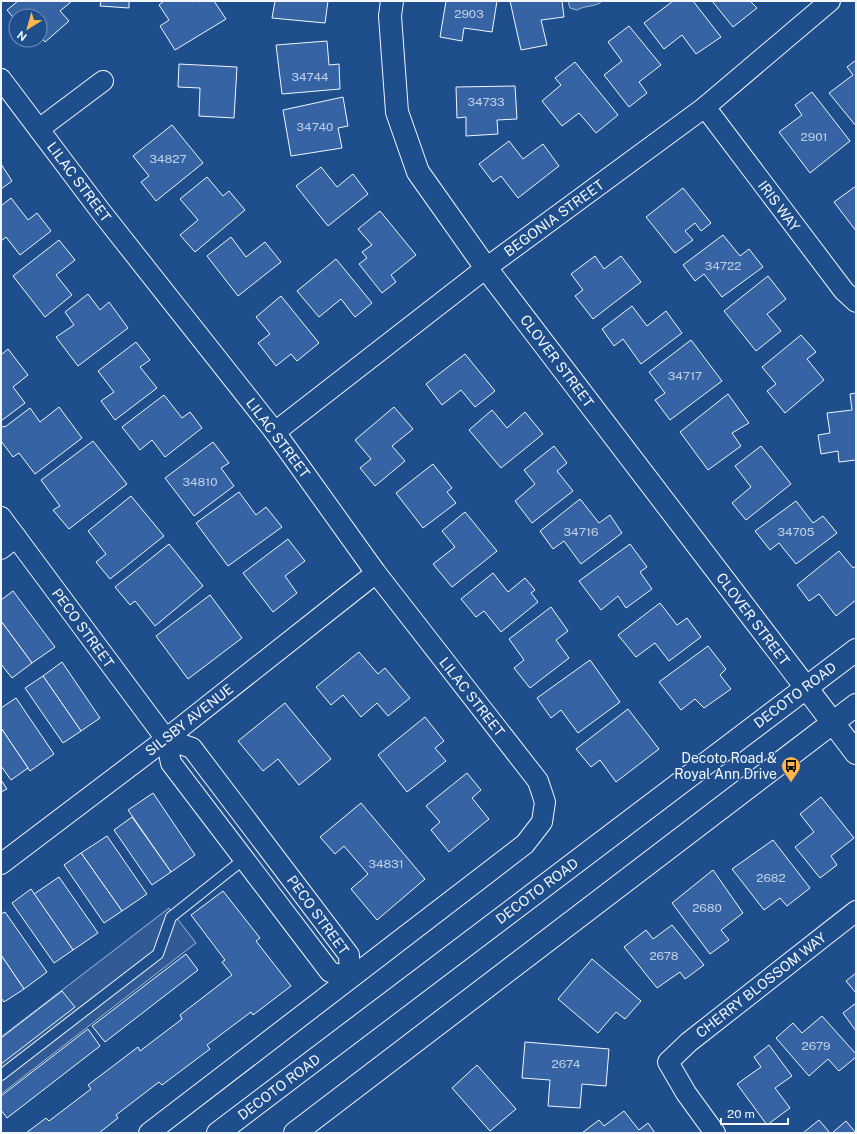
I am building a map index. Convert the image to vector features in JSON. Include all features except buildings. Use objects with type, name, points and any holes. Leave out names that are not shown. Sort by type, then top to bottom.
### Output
[{"type":"main road","name":"CLOVER STREET","points":[[392,1],[390,16],[397,112],[418,172],[486,268],[856,753]]},
{"type":"main road","name":"DECOTO ROAD","points":[[218,1133],[805,687],[856,650]]},
{"type":"main road","points":[[295,1133],[856,705]]},
{"type":"street","name":"BEGONIA STREET","points":[[275,432],[486,268],[705,107],[830,1]]},
{"type":"street","name":"LILAC STREET","points":[[1,79],[107,219],[275,432],[376,573],[538,781],[544,802],[542,822],[525,844],[350,978]]},
{"type":"street","points":[[39,129],[103,81]]},
{"type":"street","name":"IRIS WAY","points":[[705,107],[844,291],[856,302]]},
{"type":"street","name":"PECO STREET","points":[[1,517],[9,543],[166,739],[171,763],[330,972],[350,978],[349,955],[192,748],[166,739]]},
{"type":"street","name":"SILSBY AVENUE","points":[[1,864],[166,739],[376,573]]},
{"type":"street","name":"CHERRY BLOSSOM WAY","points":[[715,1133],[686,1093],[668,1062],[689,1042],[856,911]]},
{"type":"street","points":[[149,1133],[350,978]]},
{"type":"lane","points":[[1,1075],[158,954],[171,917],[244,859]]},
{"type":"shaded area","points":[[568,1],[602,1],[600,3],[577,10],[570,8]]},
{"type":"shaded area","points":[[169,908],[196,943],[1,1094],[1,1037]]},
{"type":"place","name":"Decoto Road & Royal Ann Drive","points":[[791,783]]}]
